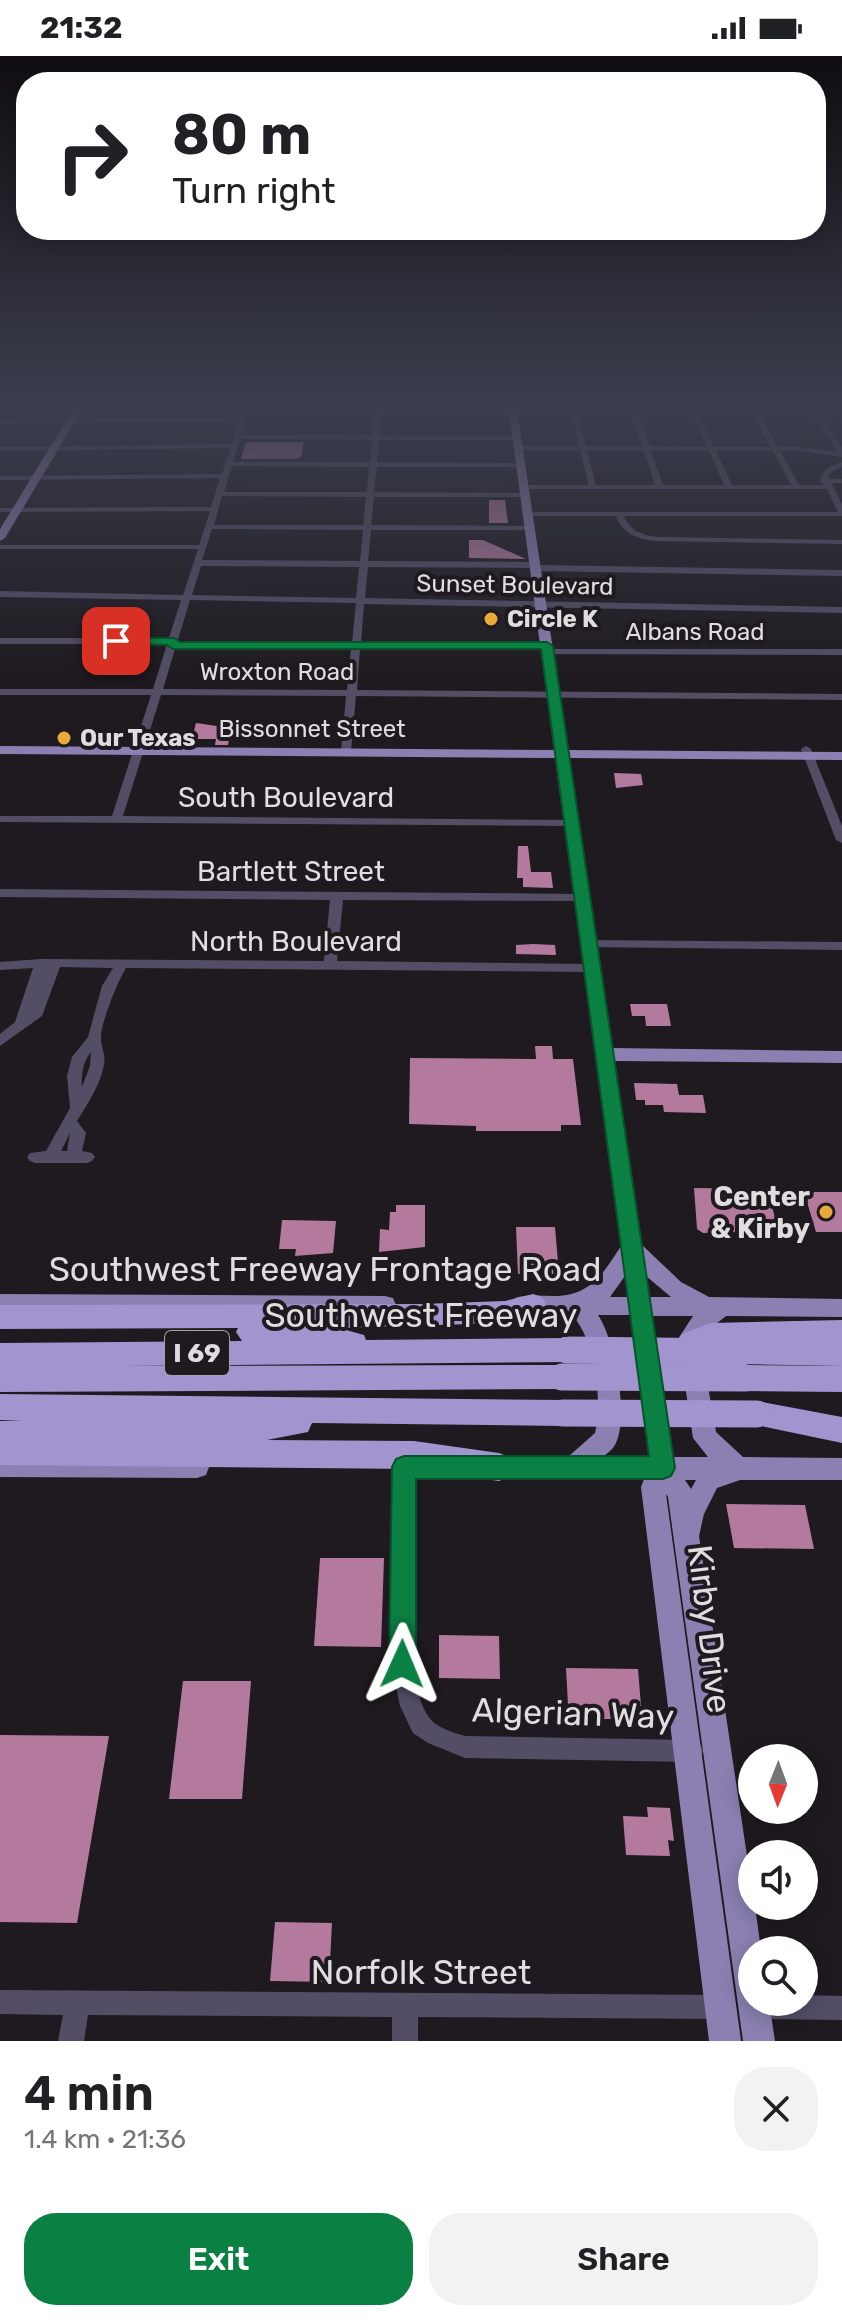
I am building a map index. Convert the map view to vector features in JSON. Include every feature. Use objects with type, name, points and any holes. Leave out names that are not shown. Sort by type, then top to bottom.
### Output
[{"type":"highway","points":[[0,1317],[421,1316],[505,1312],[533,1305]]},
{"type":"highway","points":[[0,1326],[314,1334],[395,1351]]},
{"type":"highway","points":[[0,1379],[741,1355],[842,1332]]},
{"type":"highway","name":"Southwest Freeway","points":[[0,1355],[395,1351],[560,1363],[665,1351],[741,1355],[842,1354]]},
{"type":"highway","points":[[741,1355],[842,1379]]},
{"type":"highway","name":"I 69","points":[[0,1407],[842,1414]]},
{"type":"highway","points":[[0,1434],[236,1430],[391,1412]]},
{"type":"highway","points":[[757,1414],[842,1430]]},
{"type":"highway","points":[[0,1451],[414,1455],[499,1467]]},
{"type":"main road","points":[[0,538],[26,496]]},
{"type":"main road","name":"Kirby Drive","points":[[525,496],[663,1468],[680,1493],[725,2041]]},
{"type":"main road","name":"Bissonnet Street","points":[[0,750],[808,752],[842,749]]},
{"type":"main road","name":"Bissonnet Street","points":[[808,752],[842,756]]},
{"type":"main road","points":[[604,1054],[842,1057]]},
{"type":"main road","points":[[574,1467],[606,1439],[609,1425],[600,1335],[592,1318],[575,1304],[606,1288],[631,1248],[673,1288],[717,1305],[689,1339],[705,1438],[739,1469]]},
{"type":"main road","name":"Southwest Freeway Frontage Road","points":[[0,1303],[639,1303],[842,1308]]},
{"type":"main road","points":[[0,1466],[842,1469]]},
{"type":"main road","name":"Kirby Drive","points":[[663,1468],[653,1487],[740,1936]]},
{"type":"main road","points":[[687,1549],[692,1511],[700,1491],[709,1480],[739,1469]]},
{"type":"main road","name":"Kirby Drive","points":[[755,2016],[759,2041]]},
{"type":"street","points":[[116,821],[219,496]]},
{"type":"street","points":[[346,751],[370,496]]},
{"type":"street","points":[[0,510],[215,509]]},
{"type":"street","points":[[528,514],[842,511]]},
{"type":"street","points":[[619,514],[622,526],[630,532],[657,539],[842,542]]},
{"type":"street","points":[[210,527],[530,528]]},
{"type":"street","points":[[0,547],[204,547]]},
{"type":"street","points":[[198,563],[842,573]]},
{"type":"street","name":"Sunset Boulevard","points":[[0,592],[188,596],[225,600],[842,610]]},
{"type":"street","name":"Albans Road","points":[[0,641],[842,652]]},
{"type":"street","name":"Wroxton Road","points":[[0,692],[842,697]]},
{"type":"street","points":[[808,752],[842,840]]},
{"type":"street","name":"South Boulevard","points":[[0,819],[572,823]]},
{"type":"street","name":"Bartlett Street","points":[[0,893],[583,898]]},
{"type":"street","points":[[330,965],[337,895]]},
{"type":"street","points":[[589,944],[842,946]]},
{"type":"street","points":[[0,1040],[37,1013],[38,993],[48,963]]},
{"type":"street","name":"North Boulevard","points":[[0,966],[48,963],[592,968]]},
{"type":"street","points":[[70,1122],[79,1133],[80,1157],[43,1157],[70,1122],[75,1105],[93,1079],[100,1057],[94,1039],[109,986],[119,975],[116,964]]},
{"type":"street","name":"Algerian Way","points":[[404,1467],[402,1664],[408,1699],[421,1725],[465,1747],[702,1751]]},
{"type":"street","name":"Norfolk Street","points":[[0,2002],[405,2007],[720,2007],[738,2004]]},
{"type":"street","points":[[71,2041],[77,2003]]},
{"type":"street","name":"Norfolk Street","points":[[818,2006],[842,2008]]},
{"type":"street","points":[[405,2007],[405,2041]]},
{"type":"building","points":[[489,500],[505,500],[508,523],[489,523]]},
{"type":"building","points":[[469,540],[483,540],[526,559],[469,558]]},
{"type":"building","points":[[196,723],[231,728],[228,745],[215,745],[216,739],[192,739]]},
{"type":"building","points":[[614,773],[641,774],[643,785],[616,788]]},
{"type":"building","points":[[518,846],[528,846],[531,872],[551,872],[553,888],[523,887],[523,878],[517,878]]},
{"type":"building","points":[[516,945],[555,945],[556,955],[516,954]]},
{"type":"building","points":[[630,1004],[667,1004],[671,1026],[646,1026],[645,1016],[632,1016]]},
{"type":"building","points":[[535,1046],[552,1046],[553,1059],[573,1059],[581,1125],[561,1125],[561,1131],[476,1131],[476,1126],[409,1124],[410,1058],[536,1059]]},
{"type":"building","points":[[634,1083],[677,1084],[679,1095],[703,1095],[706,1113],[664,1112],[663,1105],[645,1105],[645,1100],[636,1100]]},
{"type":"building","points":[[694,1188],[768,1189],[778,1231],[703,1233],[697,1229]]},
{"type":"building","name":"Center & Kirby","points":[[804,1192],[842,1192],[842,1232],[816,1232]]},
{"type":"building","points":[[396,1205],[425,1205],[425,1247],[379,1252],[380,1229],[389,1230],[390,1212],[396,1212]]},
{"type":"building","points":[[282,1220],[336,1221],[333,1253],[295,1256],[296,1249],[279,1249]]},
{"type":"building","points":[[516,1227],[555,1227],[559,1274],[518,1274]]},
{"type":"building","points":[[726,1504],[805,1505],[814,1549],[734,1548]]},
{"type":"building","points":[[320,1558],[384,1558],[381,1647],[314,1646]]},
{"type":"building","points":[[439,1635],[499,1636],[500,1679],[439,1678]]},
{"type":"building","points":[[566,1668],[638,1669],[641,1706],[610,1706],[611,1719],[594,1719],[593,1706],[568,1705]]},
{"type":"building","points":[[183,1681],[251,1681],[242,1799],[169,1799]]},
{"type":"building","points":[[0,1735],[109,1736],[77,1923],[0,1922]]},
{"type":"building","points":[[647,1807],[670,1808],[674,1841],[668,1840],[670,1856],[626,1855],[623,1816],[648,1817]]},
{"type":"building","points":[[275,1922],[332,1923],[329,1982],[270,1981]]},
{"type":"place","name":"Circle K","points":[[491,619]]},
{"type":"place","name":"Our Texas","points":[[64,738]]},
{"type":"place","name":"Center & Kirby","points":[[826,1212]]},
{"type":"route","points":[[116,641],[174,641],[173,646],[547,646],[663,1468],[404,1467],[402,1664]]}]
